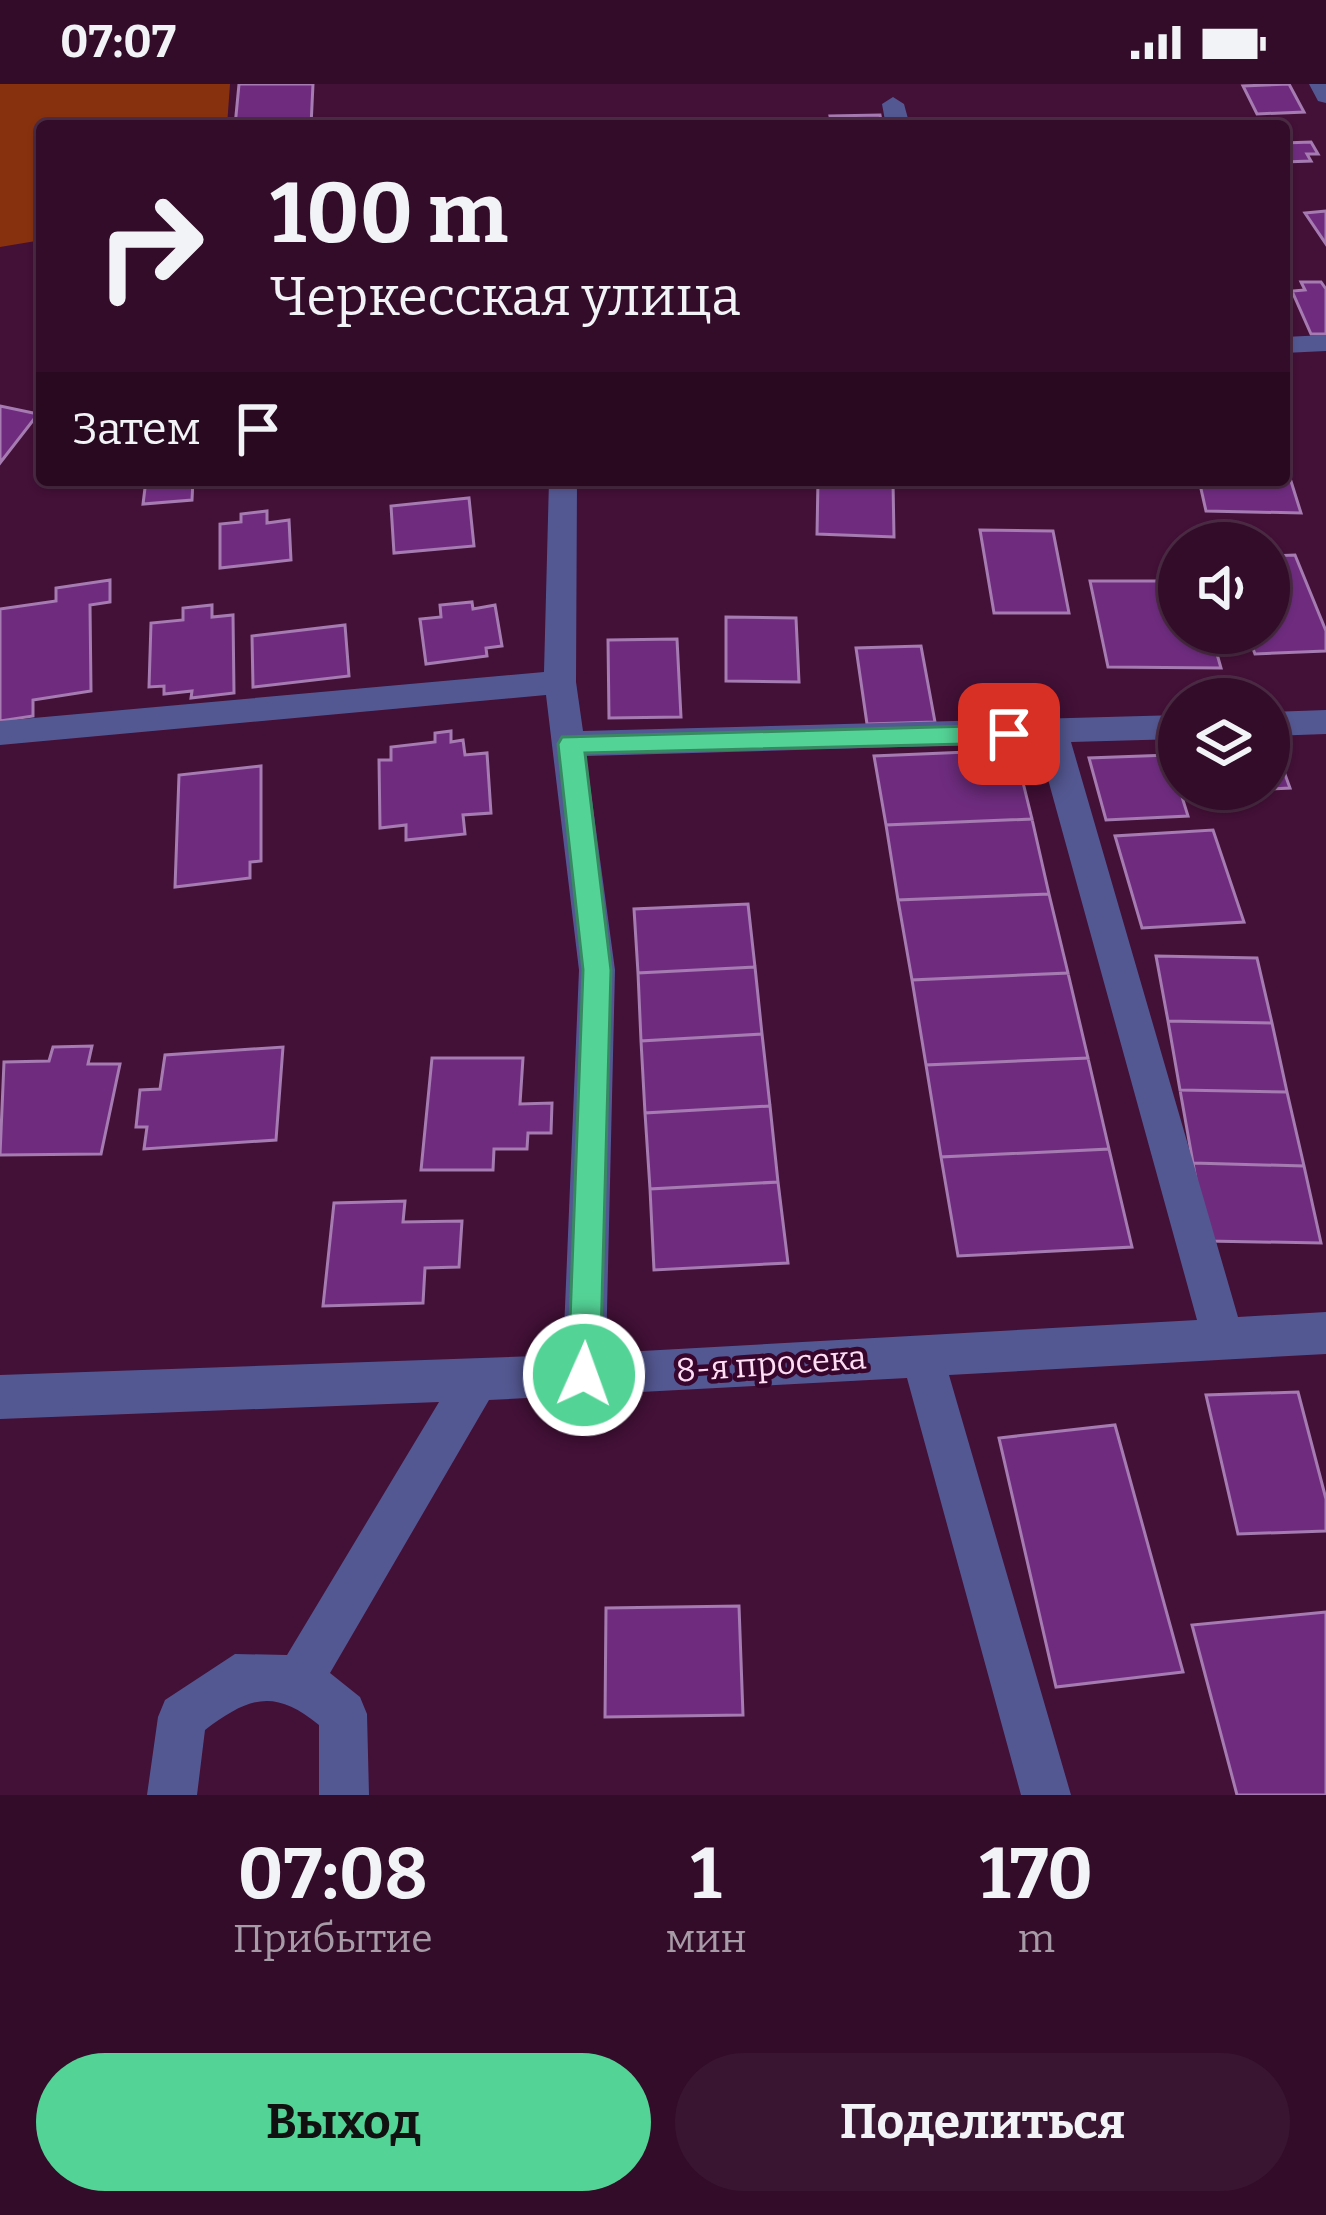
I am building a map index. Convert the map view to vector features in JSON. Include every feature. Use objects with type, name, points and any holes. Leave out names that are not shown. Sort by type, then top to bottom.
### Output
[{"type":"street","points":[[1320,84],[1326,96]]},
{"type":"street","points":[[1290,345],[1326,344]]},
{"type":"street","points":[[562,486],[560,682],[597,970],[584,1375]]},
{"type":"street","points":[[0,733],[560,682]]},
{"type":"street","points":[[1290,723],[1326,722]]},
{"type":"street","points":[[571,744],[1158,728]]},
{"type":"street","points":[[1052,733],[1222,1336]]},
{"type":"street","name":"8-я просека","points":[[0,1397],[584,1375],[1326,1333]]},
{"type":"street","points":[[921,1353],[1046,1795]]},
{"type":"street","points":[[300,1679],[477,1379]]},
{"type":"street","points":[[172,1795],[182,1717],[235,1678],[300,1679],[343,1714],[344,1795]]},
{"type":"shaded area","points":[[0,84],[230,84],[227,120],[36,120],[36,241],[0,247]]},
{"type":"building","points":[[239,84],[313,84],[311,120],[236,120]]},
{"type":"building","points":[[1289,84],[1304,112],[1257,114],[1243,86]]},
{"type":"building","points":[[880,115],[881,120],[831,120],[830,116]]},
{"type":"building","points":[[1311,142],[1318,154],[1307,154],[1311,161],[1290,162],[1290,143]]},
{"type":"building","points":[[1326,211],[1326,244],[1305,213]]},
{"type":"building","points":[[1301,282],[1321,282],[1326,289],[1326,334],[1311,334],[1292,291],[1305,290]]},
{"type":"building","points":[[0,406],[36,414],[36,417],[0,463]]},
{"type":"building","points":[[1290,478],[1301,513],[1206,511],[1200,486],[1290,486]]},
{"type":"building","points":[[145,486],[193,486],[192,500],[143,504]]},
{"type":"building","points":[[818,486],[893,486],[894,537],[817,534]]},
{"type":"building","points":[[469,498],[474,546],[394,553],[391,506]]},
{"type":"building","points":[[267,511],[267,523],[289,520],[291,560],[220,568],[220,524],[241,522],[241,514]]},
{"type":"building","points":[[980,530],[1053,531],[1069,613],[994,613]]},
{"type":"building","points":[[1290,555],[1295,555],[1326,631],[1326,651],[1290,653]]},
{"type":"building","points":[[110,580],[110,602],[90,605],[91,691],[33,700],[33,716],[0,721],[0,609],[56,601],[56,588]]},
{"type":"building","points":[[1090,581],[1158,581],[1158,654],[1217,654],[1221,668],[1108,667]]},
{"type":"building","points":[[472,602],[473,609],[495,605],[502,646],[486,648],[487,656],[426,664],[420,619],[441,617],[440,605]]},
{"type":"building","points":[[212,605],[212,617],[233,615],[234,693],[191,698],[192,691],[164,694],[164,686],[149,687],[151,623],[183,620],[183,608]]},
{"type":"building","points":[[726,617],[796,618],[799,682],[726,681]]},
{"type":"building","points":[[345,625],[349,676],[253,687],[252,636]]},
{"type":"building","points":[[677,639],[681,717],[609,718],[608,640]]},
{"type":"building","points":[[921,646],[935,722],[867,724],[856,648]]},
{"type":"building","points":[[451,731],[451,742],[463,740],[465,755],[487,753],[491,813],[463,815],[465,834],[406,840],[406,825],[380,828],[379,760],[391,760],[391,747],[435,742],[435,733]]},
{"type":"building","points":[[1015,750],[1032,819],[886,825],[874,756]]},
{"type":"building","points":[[1158,755],[1158,810],[1186,810],[1188,816],[1106,820],[1089,758]]},
{"type":"building","points":[[261,766],[261,861],[250,862],[250,878],[175,887],[179,775]]},
{"type":"building","points":[[1032,819],[1049,894],[898,900],[886,825]]},
{"type":"building","points":[[1213,830],[1244,922],[1142,928],[1115,836]]},
{"type":"building","points":[[1049,894],[1068,973],[912,980],[898,900]]},
{"type":"building","points":[[748,904],[755,967],[638,973],[634,909]]},
{"type":"building","points":[[1156,956],[1257,958],[1272,1023],[1168,1021]]},
{"type":"building","points":[[755,967],[762,1034],[641,1041],[638,973]]},
{"type":"building","points":[[1068,973],[1088,1058],[926,1065],[912,980]]},
{"type":"building","points":[[1168,1021],[1272,1023],[1287,1092],[1180,1090]]},
{"type":"building","points":[[762,1034],[770,1106],[645,1113],[641,1041]]},
{"type":"building","points":[[92,1046],[88,1064],[120,1064],[101,1154],[0,1155],[4,1062],[49,1061],[53,1047]]},
{"type":"building","points":[[283,1047],[276,1140],[144,1149],[147,1127],[136,1127],[140,1090],[160,1089],[165,1055]]},
{"type":"building","points":[[432,1058],[523,1058],[520,1104],[552,1103],[551,1133],[528,1133],[527,1149],[494,1149],[493,1170],[421,1170]]},
{"type":"building","points":[[1088,1058],[1109,1149],[941,1157],[926,1065]]},
{"type":"building","points":[[1180,1090],[1287,1092],[1304,1166],[1193,1163]]},
{"type":"building","points":[[770,1106],[778,1182],[650,1189],[645,1113]]},
{"type":"building","points":[[1109,1149],[1132,1247],[958,1256],[941,1157]]},
{"type":"building","points":[[1193,1163],[1304,1166],[1321,1243],[1207,1241]]},
{"type":"building","points":[[778,1182],[788,1263],[654,1270],[650,1189]]},
{"type":"building","points":[[405,1201],[403,1222],[462,1221],[459,1267],[425,1268],[423,1303],[323,1306],[334,1203]]},
{"type":"building","points":[[1298,1392],[1326,1499],[1326,1531],[1238,1534],[1206,1395]]},
{"type":"building","points":[[1115,1425],[1183,1672],[1056,1687],[999,1438]]},
{"type":"building","points":[[739,1606],[743,1715],[605,1717],[606,1608]]},
{"type":"building","points":[[1326,1612],[1326,1795],[1237,1795],[1192,1625]]},
{"type":"route","points":[[584,1375],[597,970],[571,744],[1009,734]]}]
